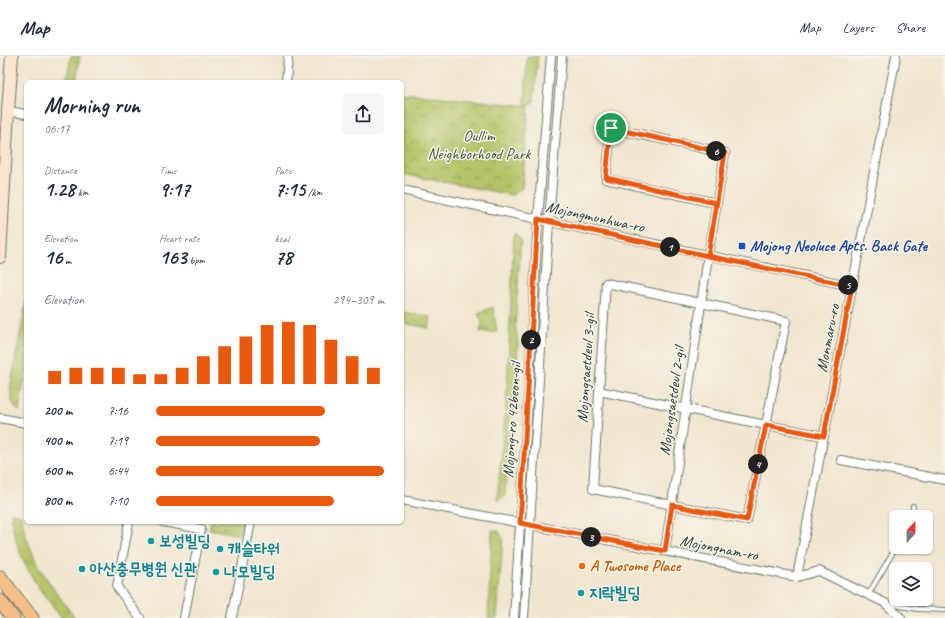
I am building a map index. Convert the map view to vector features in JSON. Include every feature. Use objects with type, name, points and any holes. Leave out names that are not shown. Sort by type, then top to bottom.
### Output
[{"type":"main road","points":[[0,257],[12,56]]},
{"type":"main road","points":[[0,578],[32,618]]},
{"type":"main road","points":[[1,603],[13,618]]},
{"type":"street","points":[[286,80],[288,56]]},
{"type":"street","name":"Mojong-ro 42beon-gil","points":[[514,618],[538,219],[551,56]]},
{"type":"street","name":"Mojong-ro 42beon-gil","points":[[524,618],[549,222],[562,56]]},
{"type":"street","name":"Monmaru-ro","points":[[797,577],[896,56]]},
{"type":"street","points":[[8,111],[24,114]]},
{"type":"street","name":"Mojongsaetdeul 2-gil","points":[[665,551],[708,256],[725,153],[611,128],[606,178],[716,203]]},
{"type":"street","name":"Mojongmunhwa-ro","points":[[404,190],[852,286]]},
{"type":"street","name":"Mojongsaetdeul 3-gil","points":[[606,283],[701,303],[786,321],[747,520],[593,489],[606,283]]},
{"type":"street","points":[[599,391],[824,436]]},
{"type":"street","points":[[0,418],[24,422]]},
{"type":"street","points":[[841,460],[945,480]]},
{"type":"street","name":"Mojongnam-ro","points":[[404,500],[797,577],[819,571],[886,603],[901,618]]},
{"type":"street","points":[[129,524],[117,586],[140,618]]},
{"type":"street","points":[[173,524],[202,529],[184,618]]},
{"type":"street","points":[[232,618],[251,524]]},
{"type":"lane","points":[[868,595],[892,554]]},
{"type":"lane","points":[[886,603],[918,609],[945,610]]},
{"type":"green space","points":[[71,56],[80,56],[76,80],[66,80]]},
{"type":"green space","points":[[527,56],[538,56],[534,102],[529,106],[525,106]]},
{"type":"green space","name":"Oullim Neighborhood Park","points":[[404,93],[529,106],[522,188],[512,195],[404,174]]},
{"type":"green space","points":[[514,232],[521,240],[515,326],[518,340],[515,409],[510,421],[505,496],[497,501],[506,407]]},
{"type":"green space","points":[[493,307],[497,332],[480,332],[482,322],[478,313]]},
{"type":"green space","points":[[404,312],[431,317],[429,328],[404,323]]},
{"type":"green space","points":[[24,313],[24,382],[19,411],[13,404],[10,389]]},
{"type":"green space","points":[[11,513],[21,515],[25,534],[37,564],[75,618],[62,618],[37,585],[25,565],[18,548],[13,530]]},
{"type":"green space","points":[[210,524],[242,524],[239,535],[209,529]]},
{"type":"green space","points":[[492,530],[499,531],[503,539],[497,618],[488,618]]},
{"type":"place","name":"Mojong Neoluce Apts. Back Gate","points":[[742,246]]},
{"type":"place","name":"보성빌딩","points":[[151,541]]},
{"type":"place","name":"캐슬타워","points":[[220,549]]},
{"type":"place","name":"A Twosome Place","points":[[582,566]]},
{"type":"place","name":"아산충무병원 신관","points":[[82,569]]},
{"type":"place","name":"나모빌딩","points":[[216,572]]},
{"type":"place","name":"지락빌딩","points":[[581,593]]},
{"type":"route","points":[[611,128],[606,178],[716,203],[708,256],[538,219],[520,523],[665,551],[672,505],[747,520],[766,425],[824,436],[852,286],[708,256],[725,153],[611,128]]}]
